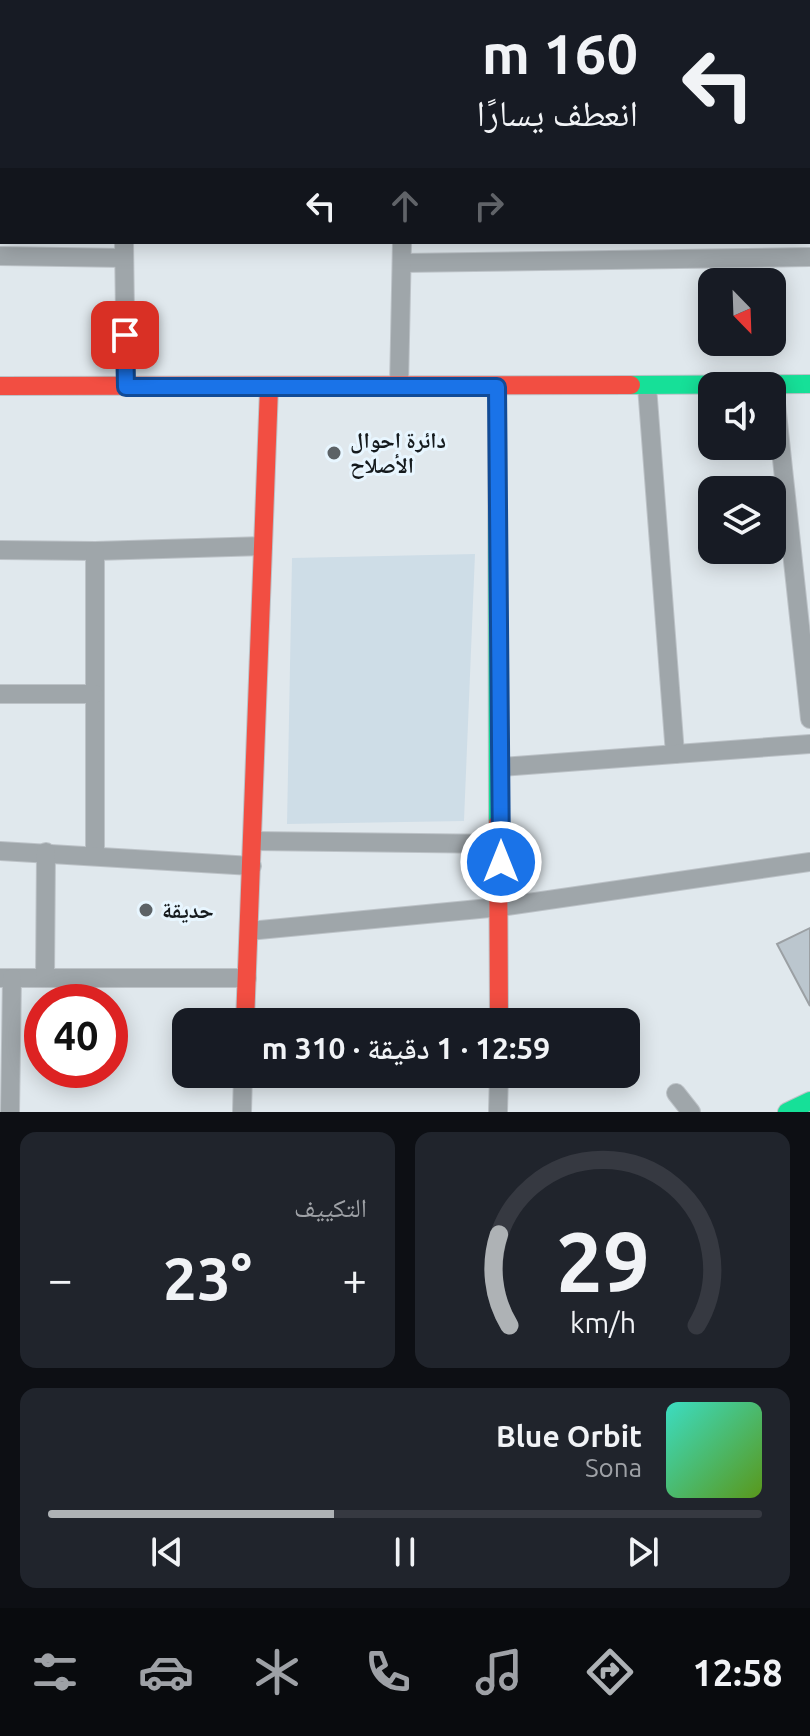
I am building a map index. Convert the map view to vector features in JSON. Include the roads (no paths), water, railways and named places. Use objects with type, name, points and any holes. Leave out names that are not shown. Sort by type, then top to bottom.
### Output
[{"type":"main road","points":[[786,385],[810,384]]},
{"type":"main road","points":[[0,386],[698,386]]},
{"type":"main road","points":[[497,387],[501,844],[499,1008]]},
{"type":"main road","points":[[246,1008],[269,388]]},
{"type":"main road","points":[[787,1112],[810,1101]]},
{"type":"street","points":[[399,387],[402,244]]},
{"type":"street","points":[[0,256],[124,250],[126,387]]},
{"type":"street","points":[[402,263],[654,251],[810,257]]},
{"type":"street","points":[[647,386],[675,754]]},
{"type":"street","points":[[782,460],[810,719]]},
{"type":"street","points":[[0,550],[95,551],[263,546]]},
{"type":"street","points":[[95,551],[95,854]]},
{"type":"street","points":[[0,694],[94,694]]},
{"type":"street","points":[[500,767],[810,744]]},
{"type":"street","points":[[252,841],[501,844]]},
{"type":"street","points":[[0,851],[95,854],[252,866]]},
{"type":"street","points":[[45,978],[46,852]]},
{"type":"street","points":[[249,931],[500,907],[810,862]]},
{"type":"street","points":[[10,1112],[6,978],[247,978]]},
{"type":"street","points":[[242,1112],[243,1088]]},
{"type":"street","points":[[498,1112],[499,1088]]},
{"type":"street","points":[[676,1093],[691,1112]]},
{"type":"place","name":"دائرة احوال الأصلاح","points":[[334,453]]},
{"type":"place","name":"حديقة","points":[[146,910]]}]
